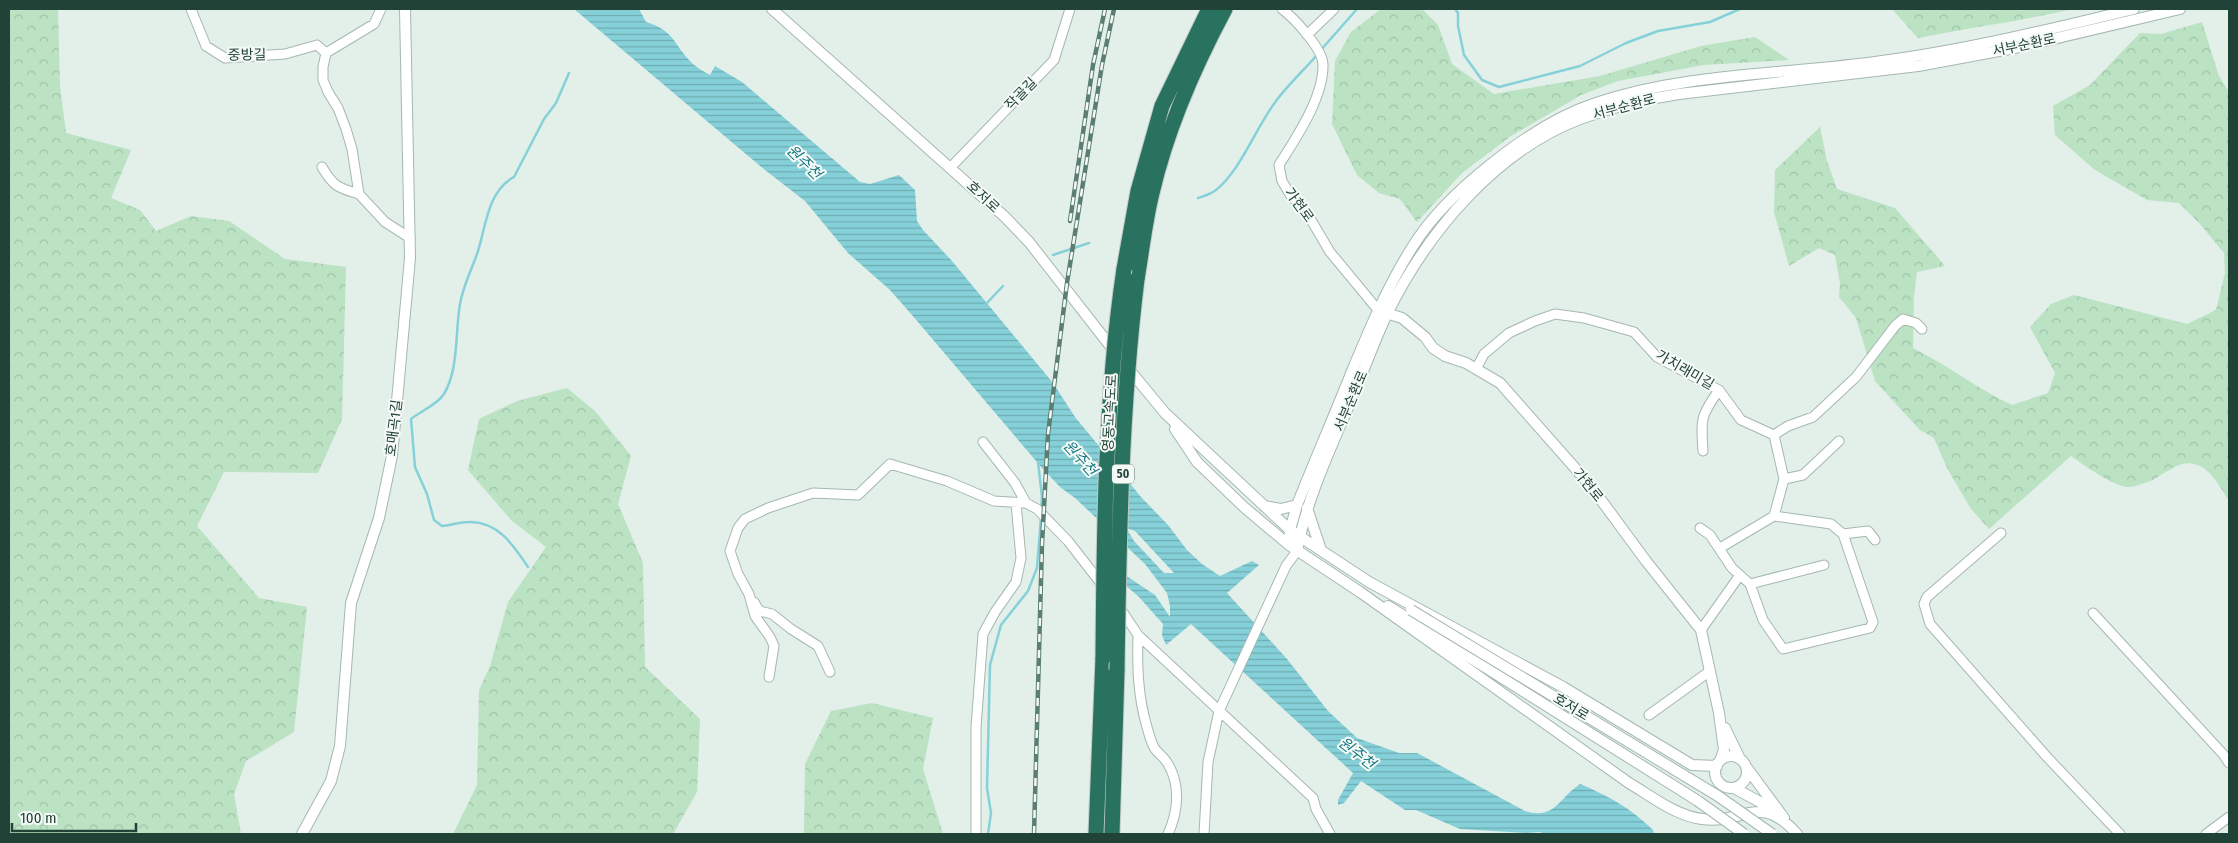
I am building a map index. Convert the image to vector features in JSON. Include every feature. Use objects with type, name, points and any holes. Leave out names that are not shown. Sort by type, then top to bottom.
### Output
[{"type":"highway","name":"영동고속도로","points":[[1096,834],[1110,429],[1118,314],[1124,269],[1138,191],[1162,106],[1209,9]]},
{"type":"highway","name":"영동고속도로","points":[[1112,834],[1121,522],[1129,356],[1138,279],[1152,192],[1177,109],[1204,49],[1225,9]]},
{"type":"street","name":"중방길","points":[[192,9],[206,46],[225,58],[285,54],[317,45],[326,53]]},
{"type":"street","points":[[359,194],[346,129],[338,108],[323,80],[323,67],[326,53],[374,24],[381,9]]},
{"type":"street","name":"호매곡1길","points":[[302,834],[331,781],[340,746],[351,603],[379,518],[392,456],[404,332],[410,238],[405,9]]},
{"type":"street","name":"호저로","points":[[772,9],[951,167],[1029,242],[1165,413],[1197,462],[1245,508],[1293,548],[1360,592],[1404,611],[1718,796],[1772,834]]},
{"type":"street","name":"작골길","points":[[951,167],[1054,60],[1070,9]]},
{"type":"street","name":"가현로","points":[[1282,9],[1310,39],[1322,59],[1323,65],[1315,101],[1279,165],[1282,181],[1291,196],[1304,208],[1330,252],[1383,312],[1402,318],[1425,337],[1433,348],[1445,356],[1466,363],[1500,383],[1590,485],[1646,561],[1701,630],[1719,713]]},
{"type":"street","points":[[1310,39],[1334,9]]},
{"type":"street","name":"서부순환로","points":[[1293,548],[1290,530],[1302,506],[1383,312],[1414,245],[1448,202],[1470,181],[1521,142],[1546,126],[1596,103],[1667,86],[1714,78],[1851,66],[1917,56],[2134,9]]},
{"type":"street","name":"서부순환로","points":[[1383,312],[1455,208],[1505,162],[1554,131],[1578,119],[1647,99],[1679,94],[1918,66],[2016,48],[2180,9]]},
{"type":"street","points":[[322,167],[330,180],[338,188],[359,194],[385,222],[410,238]]},
{"type":"street","name":"가치래미길","points":[[1476,369],[1484,354],[1508,333],[1555,314],[1584,318],[1634,332],[1657,357],[1719,390],[1741,420],[1774,435]]},
{"type":"street","points":[[1774,516],[1784,480],[1774,435],[1788,426],[1813,417],[1856,377],[1889,333],[1903,319],[1916,323],[1922,329]]},
{"type":"street","points":[[1703,451],[1701,426],[1704,412],[1719,390]]},
{"type":"street","name":"호저로","points":[[1165,413],[1290,530],[1368,582],[1404,611],[1698,801],[1744,834]]},
{"type":"street","points":[[1784,480],[1803,475],[1839,441]]},
{"type":"street","points":[[983,442],[1015,484],[1026,503]]},
{"type":"street","points":[[830,672],[818,646],[772,614],[759,611],[749,594],[738,574],[730,551],[738,528],[745,519],[768,508],[813,493],[858,495],[890,464],[947,481],[994,501],[1026,503],[1038,509],[1068,540],[1138,635],[1313,798],[1316,809],[1330,834]]},
{"type":"street","points":[[976,834],[976,727],[983,634],[995,612],[1016,582],[1021,558],[1016,503]]},
{"type":"street","points":[[1263,506],[1281,509],[1302,506],[1321,550]]},
{"type":"street","name":"서부순환로","points":[[1293,548],[1300,536],[1302,506]]},
{"type":"street","points":[[1700,528],[1710,535],[1732,568],[1750,584],[1763,620],[1783,648],[1870,628],[1873,622],[1843,534],[1831,524],[1774,516],[1720,548]]},
{"type":"street","points":[[1843,534],[1868,531],[1875,540]]},
{"type":"street","points":[[2001,533],[1927,597],[1924,604],[1930,624],[2046,757],[2120,834]]},
{"type":"street","points":[[1204,834],[1208,762],[1219,711],[1293,548]]},
{"type":"street","points":[[1750,584],[1824,565]]},
{"type":"street","points":[[1701,630],[1740,575]]},
{"type":"street","points":[[749,594],[755,616],[774,646],[769,677]]},
{"type":"street","points":[[1404,611],[1563,688],[1692,765],[1718,763],[1730,756],[1740,759]]},
{"type":"street","points":[[1404,611],[1630,783],[1672,808],[1702,819],[1728,818],[1753,811],[1771,813]]},
{"type":"street","points":[[2092,613],[2224,754],[2229,763]]},
{"type":"street","points":[[1138,635],[1137,671],[1146,727],[1154,747],[1168,764],[1175,785],[1177,804],[1168,834]]},
{"type":"street","points":[[1649,715],[1710,671]]},
{"type":"street","points":[[1719,713],[1724,750],[1718,763],[1717,780],[1724,787],[1734,788],[1760,802],[1794,830]]},
{"type":"street","points":[[1719,713],[1740,759],[1794,830]]},
{"type":"street","points":[[1734,788],[1743,784],[1746,779],[1747,768]]},
{"type":"street","points":[[2206,834],[2229,817]]},
{"type":"green space","points":[[9,9],[58,9],[60,86],[66,133],[131,150],[111,198],[140,210],[156,231],[191,216],[229,221],[285,259],[346,267],[342,419],[318,473],[224,472],[197,526],[259,598],[307,607],[294,732],[246,761],[234,794],[241,834],[9,834]]},
{"type":"green space","points":[[1381,9],[1422,9],[1438,25],[1452,64],[1494,94],[1600,76],[1701,46],[1755,37],[1789,60],[1704,65],[1618,81],[1581,95],[1511,136],[1462,173],[1417,222],[1400,199],[1379,193],[1357,175],[1332,124],[1335,61],[1351,32]]},
{"type":"green space","points":[[1892,9],[2073,9],[1918,38]]},
{"type":"green space","points":[[2202,22],[2219,76],[2229,92],[2229,501],[2212,476],[2199,465],[2191,463],[2182,464],[2151,481],[2129,487],[2108,480],[2071,456],[1989,529],[1971,509],[1948,470],[1934,438],[1920,430],[1875,381],[1856,318],[1839,297],[1840,284],[1835,255],[1819,248],[1789,266],[1774,212],[1775,170],[1820,127],[1827,161],[1837,189],[1895,208],[1945,266],[1917,272],[1914,296],[1913,348],[2012,405],[2048,393],[2055,373],[2030,327],[2051,304],[2074,295],[2187,324],[2216,310],[2225,273],[2224,253],[2200,224],[2179,203],[2147,200],[2095,170],[2055,135],[2053,106],[2090,85],[2140,33],[2161,34]]},
{"type":"green space","points":[[567,388],[595,411],[631,456],[618,504],[643,563],[645,667],[700,719],[697,792],[673,834],[453,834],[477,785],[479,690],[490,666],[508,602],[546,547],[511,520],[468,470],[479,419],[517,401]]},
{"type":"green space","points":[[872,703],[933,718],[923,769],[943,834],[804,834],[805,764],[831,711]]},
{"type":"water","name":"원주천","points":[[574,9],[639,9],[646,22],[669,34],[693,64],[710,75],[715,66],[742,82],[860,182],[870,184],[899,175],[915,190],[917,221],[923,230],[952,261],[1053,383],[1075,417],[1141,497],[1168,525],[1187,550],[1202,564],[1220,576],[1252,561],[1259,565],[1227,593],[1287,659],[1328,711],[1357,738],[1399,753],[1417,753],[1525,811],[1543,813],[1550,810],[1580,784],[1628,809],[1645,822],[1653,830],[1654,834],[1544,834],[1540,832],[1526,833],[1460,829],[1416,810],[1405,810],[1361,781],[1344,803],[1338,805],[1338,800],[1353,773],[1191,624],[1166,645],[1162,635],[1163,624],[1139,597],[1104,567],[1125,575],[1155,595],[1170,617],[1167,593],[1145,564],[1075,498],[1060,487],[890,290],[848,253],[805,201],[765,170]],"holes":[[[1126,528],[1135,531],[1174,573],[1164,573],[1134,541]]]},
{"type":"waterway","points":[[1320,51],[1357,9]]},
{"type":"waterway","points":[[1455,9],[1458,13],[1458,26],[1464,55],[1482,80],[1499,87],[1580,66],[1626,43],[1658,31],[1710,22],[1740,9]]},
{"type":"waterway","points":[[1198,198],[1214,191],[1225,182],[1241,160],[1276,101],[1317,55]]},
{"type":"waterway","points":[[528,567],[511,543],[497,530],[479,523],[469,522],[442,526],[434,520],[427,494],[415,467],[411,419],[441,398],[449,384],[454,362],[461,297],[477,254],[489,211],[498,191],[514,177],[544,119],[556,103],[569,73]]},
{"type":"waterway","points":[[1053,255],[1089,243]]},
{"type":"waterway","points":[[985,305],[1003,286]]},
{"type":"waterway","points":[[1038,462],[1042,497],[1041,509]]},
{"type":"waterway","points":[[988,834],[991,813],[987,788],[990,665],[1001,625],[1028,591],[1037,568],[1041,517]]},
{"type":"railway","points":[[1070,221],[1093,65],[1105,9]]},
{"type":"railway","points":[[1034,834],[1042,544],[1048,434],[1067,283],[1102,65],[1114,9]]}]
